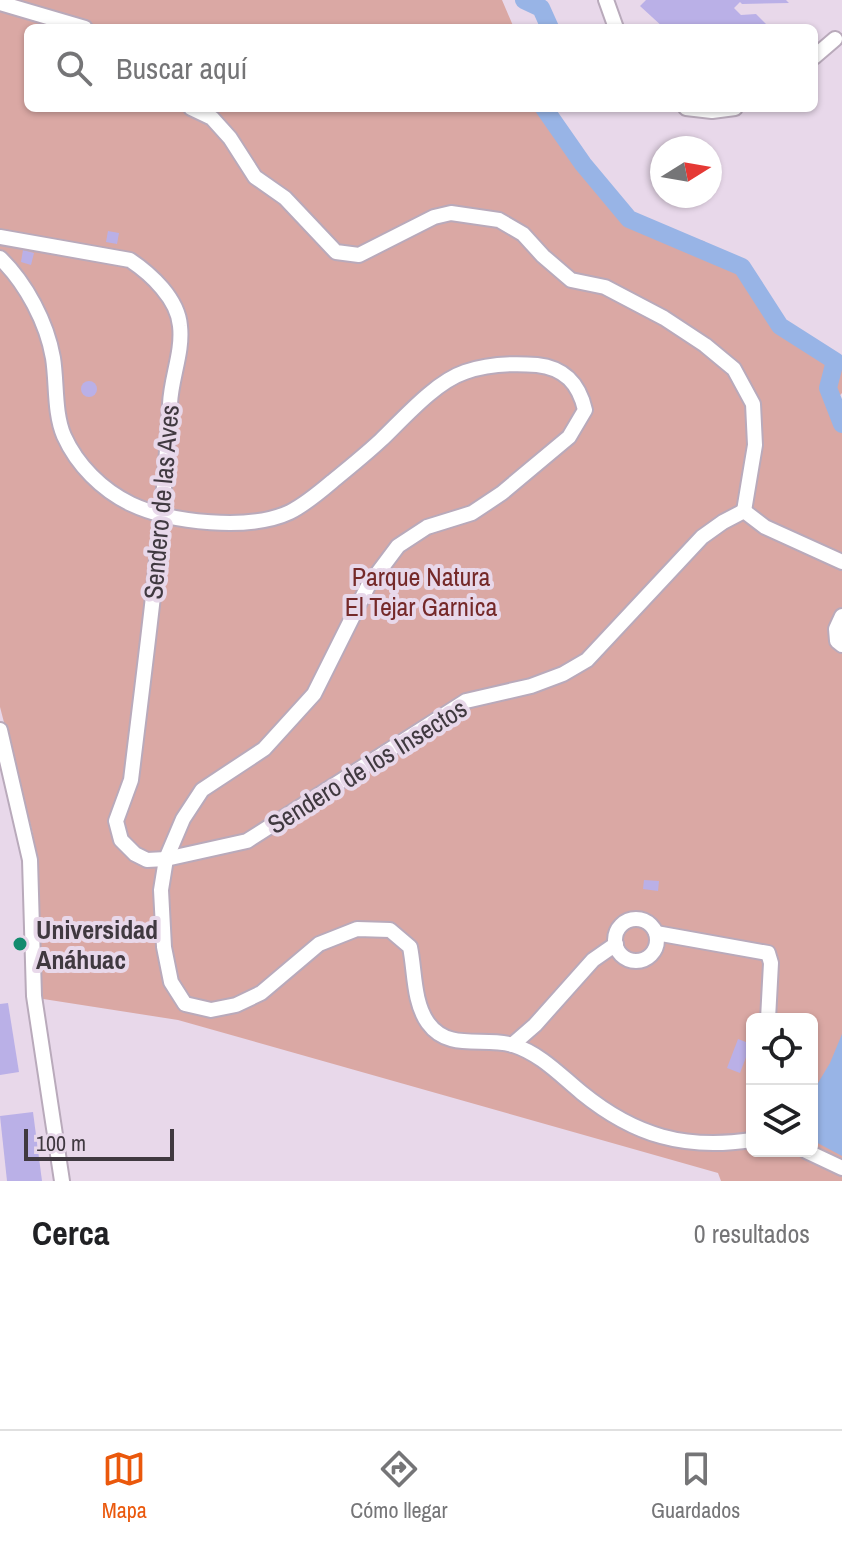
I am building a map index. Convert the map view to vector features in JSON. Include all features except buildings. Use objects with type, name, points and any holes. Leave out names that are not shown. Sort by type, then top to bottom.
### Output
[{"type":"street","points":[[606,0],[615,24]]},
{"type":"street","points":[[0,3],[71,24]]},
{"type":"street","points":[[818,54],[835,39]]},
{"type":"street","points":[[199,112],[212,118],[230,138],[255,177],[285,198],[336,252],[359,255],[434,217],[451,213],[499,220],[523,234],[571,280],[605,287],[664,318],[705,345],[734,369],[753,404],[755,445],[744,511],[765,527],[842,562]]},
{"type":"street","name":"Sendero de las Aves","points":[[0,237],[130,260],[148,272],[169,298],[180,324],[170,396],[162,515],[131,780],[116,821],[121,840],[135,854],[147,860],[166,859]]},
{"type":"street","points":[[0,258],[33,301],[52,355],[64,435],[89,476],[130,504],[162,515],[197,521],[257,522],[290,512],[358,460],[422,400],[462,373],[504,363],[540,366],[562,373],[581,391],[585,410],[569,437],[502,493],[472,513],[427,527],[398,546],[368,586],[314,694],[264,749],[202,790],[183,819],[166,859],[161,890],[164,947],[171,982],[185,1004],[211,1010],[236,1005],[261,993],[319,944],[357,929],[390,930],[410,947],[418,1004],[428,1024],[445,1038],[467,1043],[512,1045],[540,1057],[616,1118],[656,1135],[693,1144],[746,1140]]},
{"type":"street","name":"Sendero de los Insectos","points":[[166,859],[247,841],[466,701],[531,686],[563,674],[587,660],[702,537],[744,511]]},
{"type":"street","points":[[842,616],[836,629],[837,641],[842,645]]},
{"type":"street","points":[[0,730],[30,860],[34,996],[62,1181]]},
{"type":"street","points":[[656,933],[652,953],[641,960],[622,956],[616,944],[617,930],[627,921],[641,920],[656,933],[768,953],[771,963],[768,1013]]},
{"type":"street","points":[[512,1045],[535,1025],[593,960],[616,944]]},
{"type":"street","points":[[818,1157],[842,1168]]},
{"type":"green space","name":"Parque Natura El Tejar Garnica","points":[[0,0],[502,0],[512,24],[24,24],[24,112],[543,112],[559,136],[587,157],[624,217],[653,232],[704,241],[723,261],[748,269],[770,298],[791,339],[817,349],[842,364],[842,393],[833,403],[834,413],[842,413],[842,1181],[721,1181],[718,1173],[178,1020],[37,998],[33,834],[0,707]]},
{"type":"water","points":[[842,1034],[842,1156],[818,1143],[818,1083]]},
{"type":"waterway","points":[[524,0],[541,8],[548,24]]},
{"type":"waterway","points":[[547,112],[583,164],[629,219],[742,267],[780,326],[835,361],[828,388],[842,424]]},
{"type":"place","name":"Universidad Anáhuac","points":[[20,944]]}]
